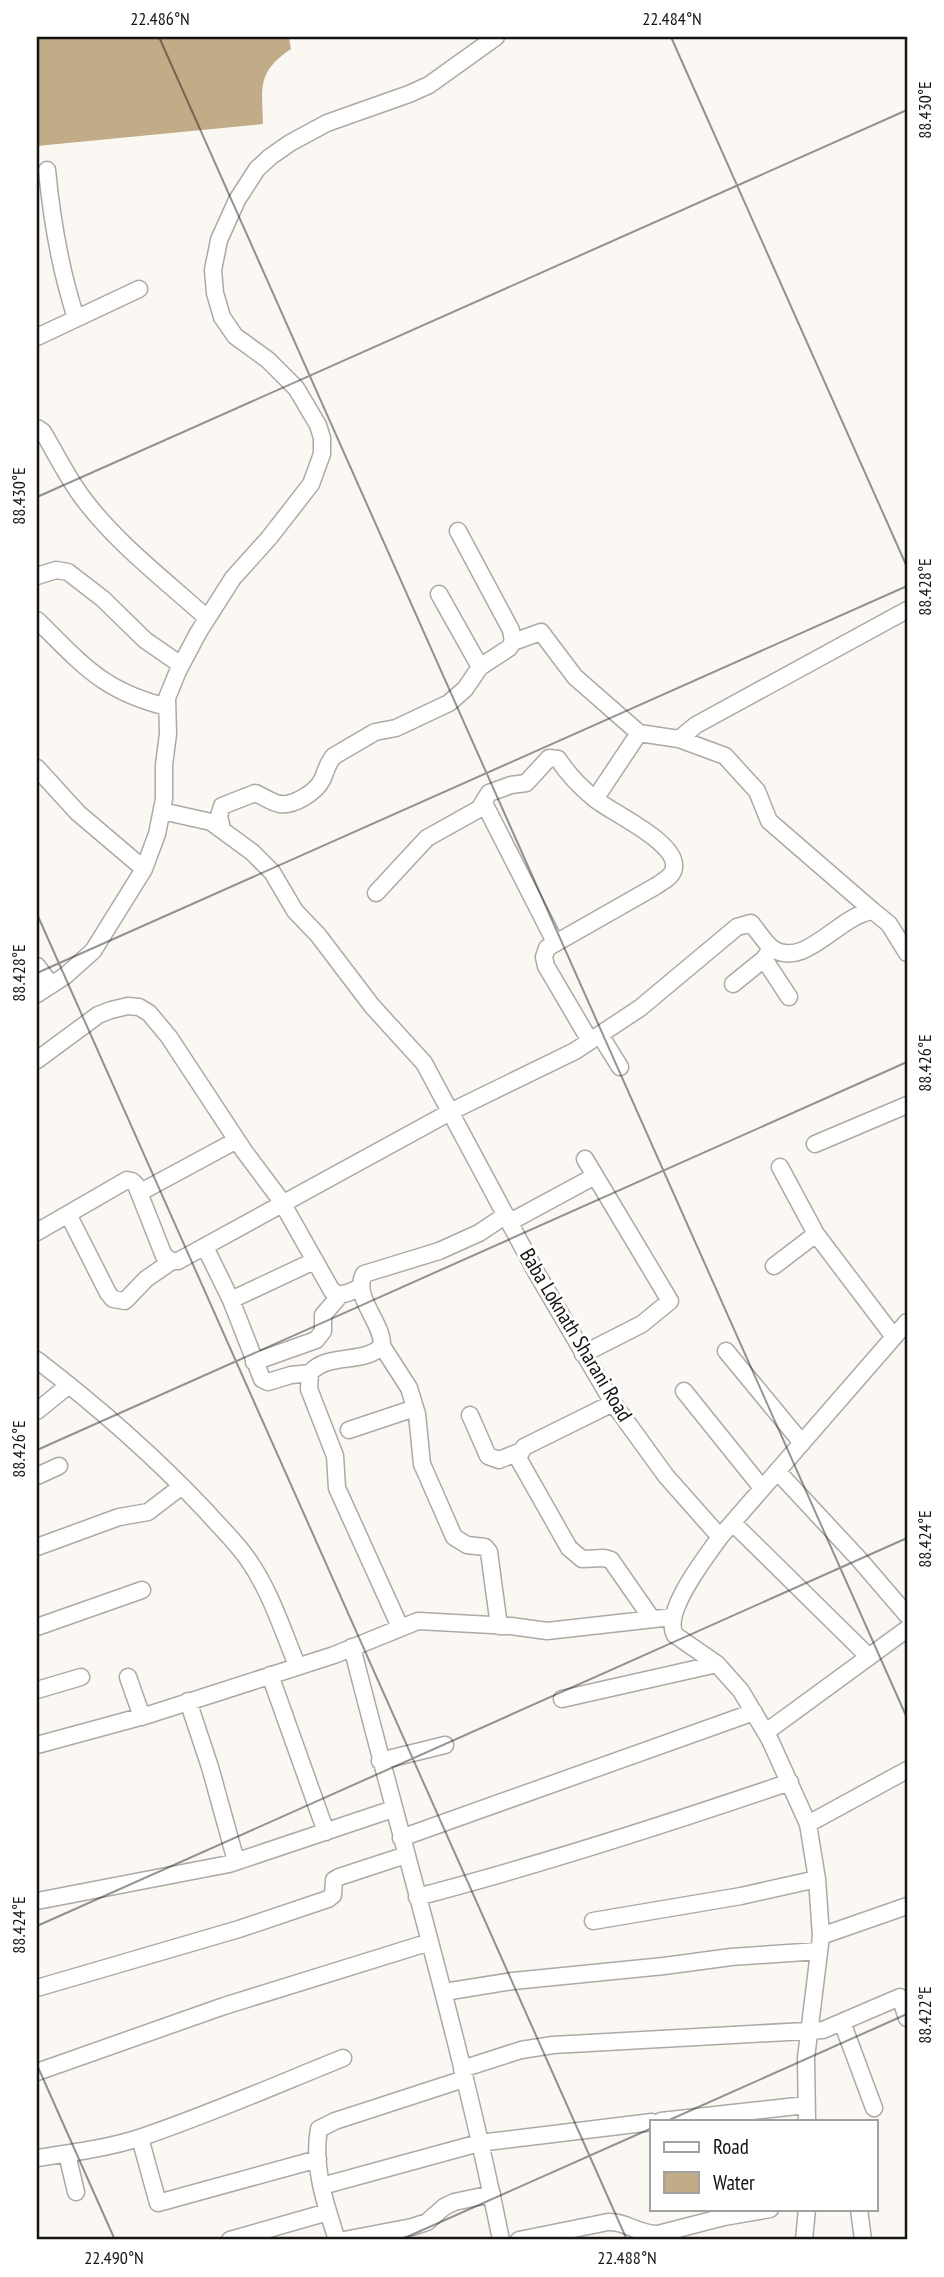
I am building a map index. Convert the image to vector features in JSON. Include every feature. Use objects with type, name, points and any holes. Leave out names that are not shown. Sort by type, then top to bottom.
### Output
[{"type":"street","points":[[37,994],[75,969],[93,951],[144,869],[155,841],[162,811],[168,734],[167,698],[181,665],[207,618],[239,571],[306,492],[316,474],[322,454],[322,438],[318,425],[296,388],[268,360],[235,336],[222,317],[215,293],[213,270],[219,240],[237,200],[257,169],[290,143],[327,123],[429,85],[496,37]]},
{"type":"street","points":[[47,170],[52,226],[76,318]]},
{"type":"street","points":[[37,337],[139,289]]},
{"type":"street","points":[[37,428],[43,432],[80,495],[92,509],[131,549],[207,618]]},
{"type":"street","points":[[458,531],[512,630],[513,642]]},
{"type":"street","points":[[37,576],[56,570],[68,572],[103,599],[145,640],[181,665]]},
{"type":"street","points":[[439,594],[480,667]]},
{"type":"street","points":[[679,739],[696,725],[907,610]]},
{"type":"street","points":[[37,620],[98,678],[139,700],[167,707]]},
{"type":"street","points":[[222,829],[219,816],[222,806],[255,793],[278,804],[299,800],[321,784],[329,761],[334,755],[374,732],[396,728],[449,703],[465,689],[480,667],[509,648],[513,642],[541,632],[575,677],[639,733],[679,739],[725,756],[757,791],[769,821],[889,925],[907,953]]},
{"type":"street","points":[[595,799],[639,733]]},
{"type":"street","points":[[376,893],[427,838],[465,818],[484,803],[489,793],[526,783],[549,758],[558,759],[574,780],[595,799],[661,843],[672,858],[674,870],[670,876],[555,942],[547,948],[544,957],[546,966],[595,1038],[620,1068]]},
{"type":"street","points":[[37,768],[78,813],[144,869]]},
{"type":"street","points":[[484,803],[555,942]]},
{"type":"street","name":"Baba Loknath Sharani Road","points":[[162,811],[211,822],[252,852],[272,872],[295,911],[318,935],[388,1024],[424,1063],[612,1404],[666,1476],[720,1537]]},
{"type":"street","points":[[733,984],[768,953],[797,953],[844,922],[873,911]]},
{"type":"street","points":[[68,1214],[108,1293],[118,1301],[125,1301],[146,1279],[172,1261],[205,1247],[452,1111],[566,1056],[656,995],[737,928],[751,923],[789,997]]},
{"type":"street","points":[[37,966],[51,985]]},
{"type":"street","points":[[37,1060],[99,1016],[128,1006],[139,1007],[157,1019],[283,1204],[332,1291],[344,1294],[361,1286]]},
{"type":"street","points":[[815,1144],[907,1105]]},
{"type":"street","points":[[139,1193],[237,1140]]},
{"type":"street","points":[[583,1354],[642,1324],[670,1301],[585,1159]]},
{"type":"street","points":[[780,1167],[817,1234],[894,1337]]},
{"type":"street","points":[[499,1626],[489,1552],[485,1547],[467,1545],[454,1537],[422,1464],[415,1408],[402,1375],[382,1346],[380,1331],[361,1286],[364,1274],[370,1270],[439,1251],[595,1176]]},
{"type":"street","points":[[37,1232],[127,1180],[132,1181],[164,1256],[172,1261]]},
{"type":"street","points":[[774,1266],[817,1234]]},
{"type":"street","points":[[205,1247],[231,1300],[259,1375],[268,1382],[310,1373],[323,1363],[367,1355],[382,1346]]},
{"type":"street","points":[[231,1300],[314,1261]]},
{"type":"street","points":[[254,1362],[316,1340],[323,1331],[323,1315],[338,1294]]},
{"type":"street","points":[[679,2120],[806,2113],[806,2058],[820,1943],[817,1879],[808,1824],[790,1782],[766,1732],[735,1682],[717,1664],[675,1635],[671,1628],[672,1617],[697,1570],[720,1537],[907,1322]]},
{"type":"street","points":[[726,1351],[802,1443]]},
{"type":"street","points":[[37,1360],[139,1445],[183,1486],[247,1558],[268,1595],[297,1665]]},
{"type":"street","points":[[310,1373],[309,1389],[335,1456],[337,1488],[400,1627]]},
{"type":"street","points":[[37,1412],[69,1385]]},
{"type":"street","points":[[684,1391],[762,1488]]},
{"type":"street","points":[[470,1415],[488,1456],[499,1460],[612,1404]]},
{"type":"street","points":[[349,1430],[415,1408]]},
{"type":"street","points":[[519,1452],[521,1465],[569,1548],[582,1559],[611,1560],[652,1619]]},
{"type":"street","points":[[37,1476],[60,1466]]},
{"type":"street","points":[[778,1471],[907,1615]]},
{"type":"street","points":[[37,1547],[119,1517],[141,1515],[183,1486]]},
{"type":"street","points":[[733,1522],[869,1657]]},
{"type":"street","points":[[37,1628],[142,1590]]},
{"type":"street","points":[[37,1745],[142,1717],[426,1620],[547,1631],[672,1617]]},
{"type":"street","points":[[766,1732],[907,1629]]},
{"type":"street","points":[[352,1647],[380,1761],[444,1992],[501,2240]]},
{"type":"street","points":[[562,1699],[717,1664]]},
{"type":"street","points":[[270,1675],[326,1832]]},
{"type":"street","points":[[37,1690],[82,1677]]},
{"type":"street","points":[[128,1677],[142,1717]]},
{"type":"street","points":[[188,1701],[210,1767],[236,1861]]},
{"type":"street","points":[[401,1838],[754,1712]]},
{"type":"street","points":[[380,1761],[445,1745]]},
{"type":"street","points":[[808,1824],[907,1770]]},
{"type":"street","points":[[417,1897],[505,1875],[622,1840],[790,1782]]},
{"type":"street","points":[[37,1901],[236,1861],[393,1809]]},
{"type":"street","points":[[37,1987],[239,1929],[328,1899],[333,1895],[334,1880],[339,1877],[406,1855]]},
{"type":"street","points":[[593,1921],[741,1896],[817,1879]]},
{"type":"street","points":[[444,1992],[513,1981],[664,1966],[820,1943],[907,1906]]},
{"type":"street","points":[[37,2072],[224,2006],[430,1942]]},
{"type":"street","points":[[337,2240],[322,2186],[316,2144],[319,2130],[335,2121],[535,2047],[823,2030],[900,1997],[907,2018]]},
{"type":"street","points":[[842,2022],[874,2108]]},
{"type":"street","points":[[37,2158],[140,2138],[343,2058]]},
{"type":"street","points":[[322,2186],[480,2143],[650,2122]]},
{"type":"street","points":[[140,2138],[158,2203],[317,2159]]},
{"type":"street","points":[[67,2154],[76,2192]]},
{"type":"street","points":[[344,2240],[412,2227],[427,2222],[454,2202],[492,2194]]},
{"type":"street","points":[[519,2240],[618,2221],[651,2234],[658,2234],[764,2210]]},
{"type":"street","points":[[804,2240],[807,2210]]},
{"type":"street","points":[[859,2210],[863,2240]]},
{"type":"street","points":[[230,2240],[328,2212]]},
{"type":"water","points":[[37,37],[289,37],[291,49],[272,65],[264,81],[263,124],[37,146]]}]
